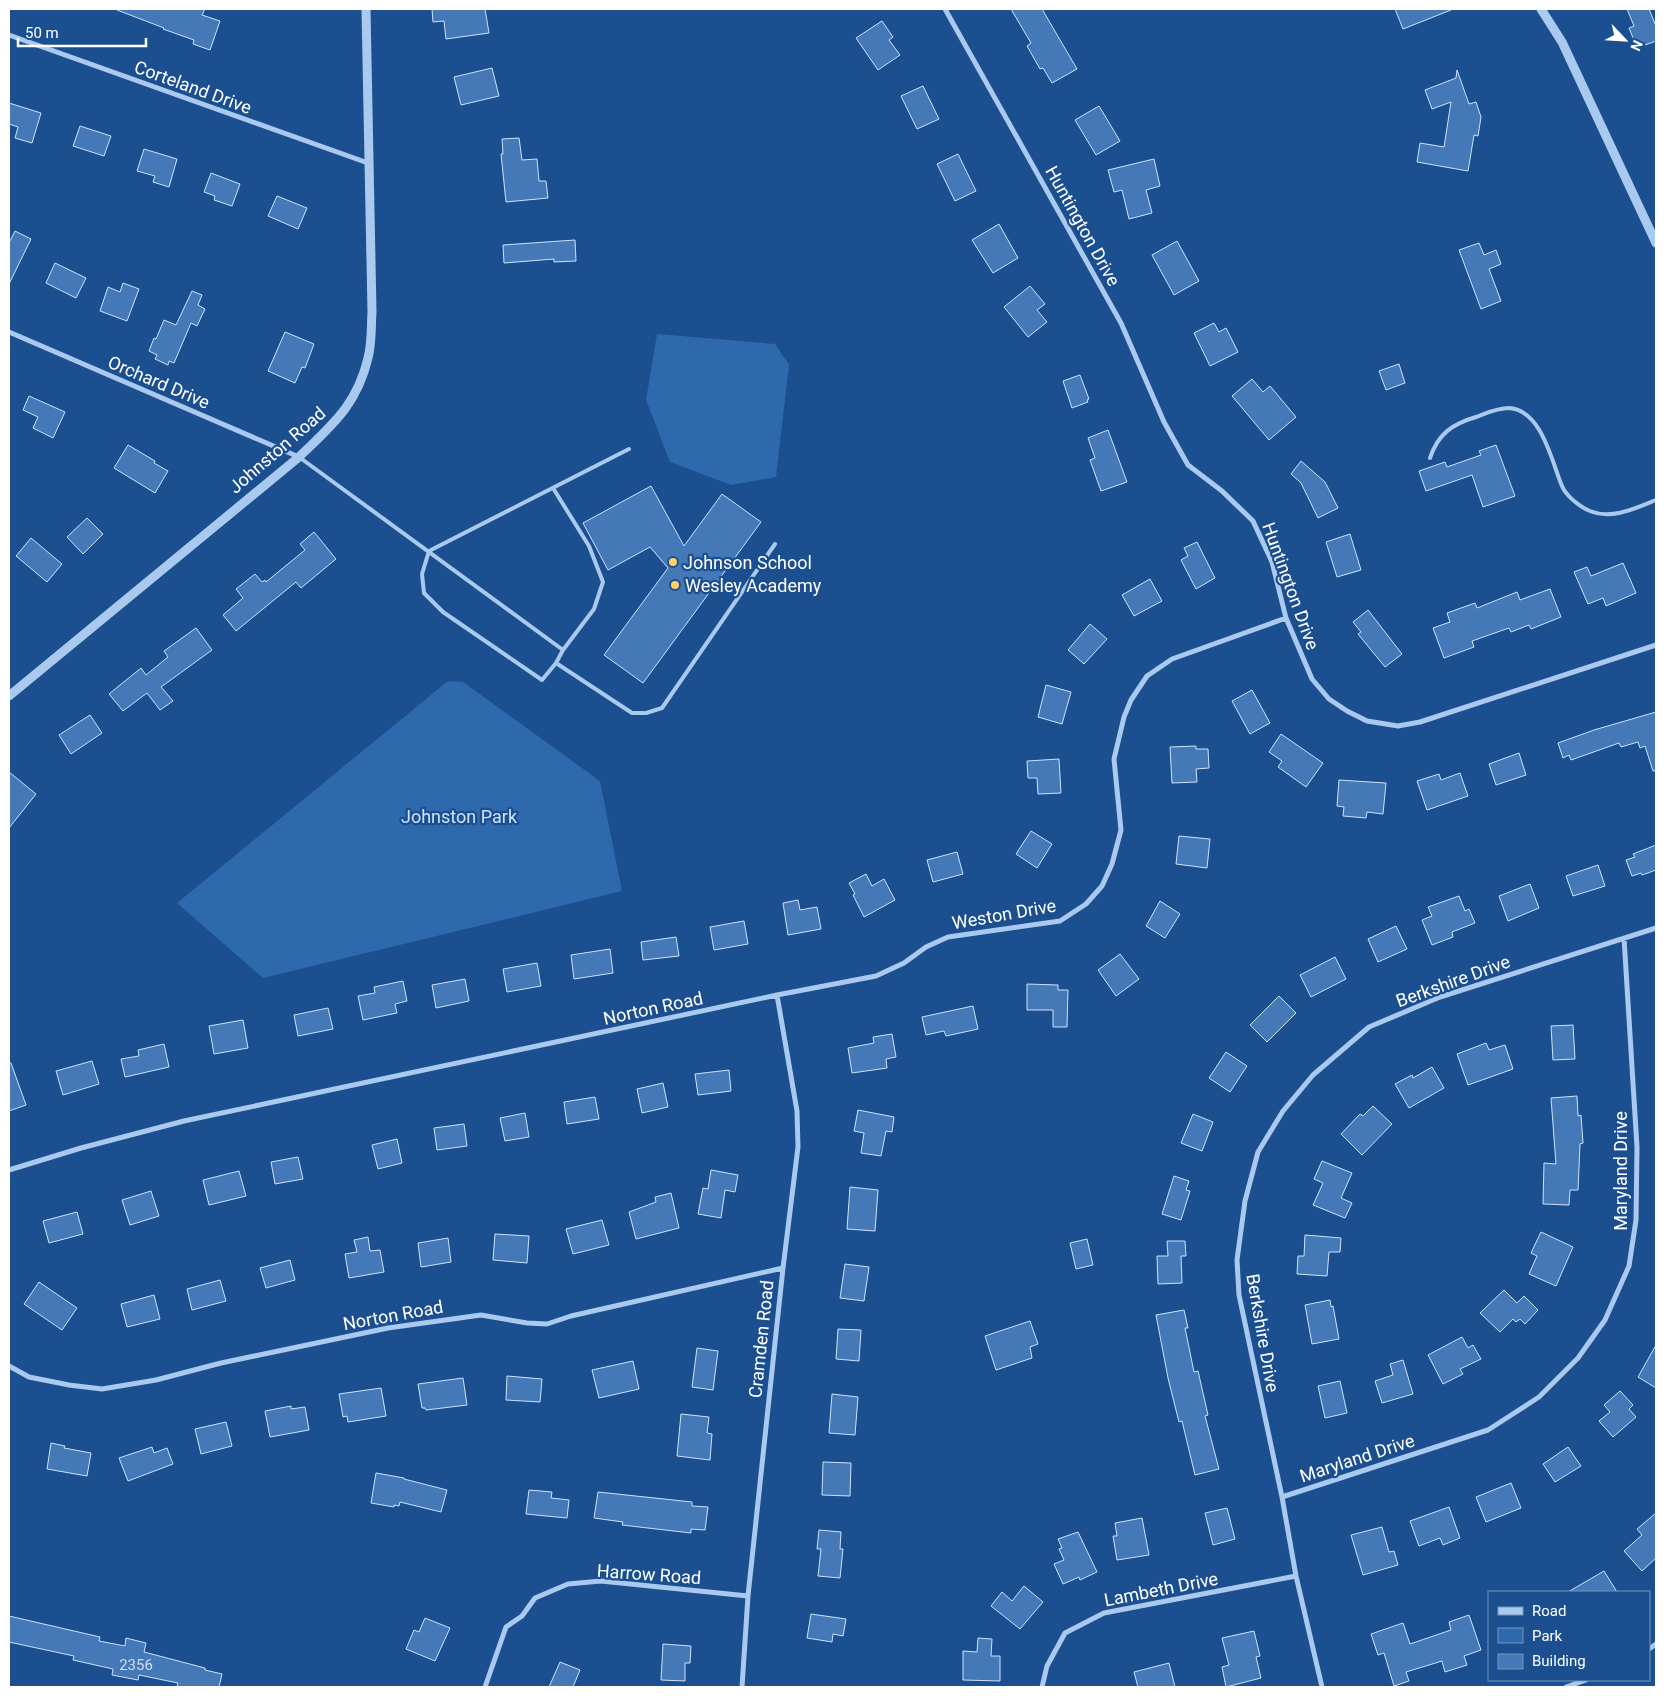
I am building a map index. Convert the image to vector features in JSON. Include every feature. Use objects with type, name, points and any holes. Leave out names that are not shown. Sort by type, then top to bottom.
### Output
[{"type":"street","name":"Johnston Road","points":[[9,696],[299,457],[338,420],[356,393],[368,357],[372,312],[366,9]]},
{"type":"street","name":"Huntington Drive","points":[[945,9],[1121,322],[1164,422],[1188,465],[1222,491],[1253,521],[1272,562],[1286,618],[1312,678],[1329,699],[1367,721],[1398,726],[1420,722],[1656,645]]},
{"type":"street","points":[[1541,9],[1562,42],[1656,243]]},
{"type":"street","name":"Corteland Drive","points":[[9,36],[368,164]]},
{"type":"street","name":"Orchard Drive","points":[[9,332],[299,457]]},
{"type":"street","name":"Weston Drive","points":[[778,995],[876,976],[904,963],[926,947],[948,937],[1060,921],[1086,904],[1102,886],[1112,864],[1120,830],[1114,759],[1124,718],[1131,700],[1147,676],[1172,659],[1286,618]]},
{"type":"street","name":"Berkshire Drive","points":[[1322,1687],[1296,1576],[1282,1497],[1239,1295],[1237,1260],[1245,1202],[1258,1152],[1283,1111],[1313,1075],[1369,1027],[1440,997],[1656,928]]},
{"type":"street","name":"Maryland Drive","points":[[1282,1497],[1488,1430],[1539,1397],[1578,1358],[1605,1320],[1629,1266],[1636,1220],[1637,1147],[1624,938]]},
{"type":"street","name":"Norton Road","points":[[9,1170],[80,1148],[184,1121],[778,995]]},
{"type":"street","name":"Cramden Road","points":[[742,1687],[748,1596],[783,1268],[798,1147],[796,1111],[778,995]]},
{"type":"street","name":"Norton Road","points":[[9,1366],[29,1377],[102,1389],[156,1380],[221,1363],[388,1328],[482,1315],[508,1318],[527,1323],[547,1324],[571,1316],[783,1268]]},
{"type":"street","name":"Lambeth Drive","points":[[1042,1687],[1047,1666],[1065,1633],[1104,1613],[1296,1576]]},
{"type":"street","name":"Harrow Road","points":[[485,1687],[506,1627],[522,1616],[534,1598],[568,1584],[602,1581],[748,1596]]},
{"type":"street","points":[[1566,1687],[1583,1681]]},
{"type":"lane","points":[[1430,458],[1434,445],[1444,433],[1459,422],[1497,409],[1510,408],[1524,413],[1540,430],[1554,460],[1562,488],[1575,502],[1589,511],[1604,515],[1617,513],[1656,500]]},
{"type":"lane","points":[[553,488],[590,546],[602,582],[594,610],[542,680],[444,612],[424,593],[422,574],[429,551],[629,449]]},
{"type":"lane","points":[[299,457],[563,650]]},
{"type":"lane","points":[[556,663],[632,713],[646,713],[662,708],[775,544]]},
{"type":"green space","points":[[657,334],[775,344],[789,365],[776,477],[731,485],[670,462],[646,400]]},
{"type":"green space","name":"Johnston Park","points":[[448,681],[463,682],[600,781],[622,891],[263,978],[177,903]]},
{"type":"building","points":[[117,9],[205,9],[202,15],[220,21],[210,50],[193,44],[194,40]]},
{"type":"building","points":[[432,9],[485,9],[489,33],[446,39],[444,21],[433,22]]},
{"type":"building","points":[[1011,9],[1042,9],[1077,69],[1052,83],[1043,68],[1040,69],[1027,46],[1031,43]]},
{"type":"building","points":[[1395,9],[1451,9],[1451,10],[1403,29]]},
{"type":"building","points":[[1627,9],[1649,9],[1656,26],[1656,41],[1637,48],[1629,28],[1634,26]]},
{"type":"building","points":[[882,21],[893,37],[889,40],[900,55],[878,70],[856,38]]},
{"type":"building","points":[[492,68],[499,96],[461,105],[454,77]]},
{"type":"building","points":[[1457,70],[1469,104],[1476,102],[1481,117],[1478,136],[1474,135],[1468,171],[1417,162],[1420,143],[1444,147],[1451,102],[1432,109],[1425,90],[1456,78]]},
{"type":"building","points":[[923,86],[939,119],[917,129],[901,96]]},
{"type":"building","points":[[9,103],[41,113],[32,143],[15,138],[18,127],[9,124]]},
{"type":"building","points":[[1099,106],[1120,141],[1096,155],[1075,120]]},
{"type":"building","points":[[80,126],[111,136],[104,156],[73,146]]},
{"type":"building","points":[[519,138],[522,160],[537,159],[539,181],[546,181],[548,198],[506,202],[501,154],[503,154],[502,139]]},
{"type":"building","points":[[144,149],[177,159],[169,187],[153,182],[155,176],[137,171]]},
{"type":"building","points":[[958,154],[976,191],[955,201],[937,164]]},
{"type":"building","points":[[1154,159],[1160,186],[1146,190],[1152,213],[1129,219],[1122,190],[1114,192],[1108,170]]},
{"type":"building","points":[[211,173],[240,184],[232,206],[214,200],[215,196],[204,192]]},
{"type":"building","points":[[277,196],[307,208],[298,229],[268,216]]},
{"type":"building","points":[[999,224],[1018,258],[993,273],[972,240]]},
{"type":"building","points":[[15,231],[31,239],[9,284],[9,243]]},
{"type":"building","points":[[575,240],[576,261],[554,262],[554,259],[504,263],[503,245]]},
{"type":"building","points":[[1177,241],[1199,281],[1174,295],[1152,255]]},
{"type":"building","points":[[1479,243],[1484,255],[1496,250],[1501,264],[1489,269],[1501,301],[1481,309],[1459,250]]},
{"type":"building","points":[[55,263],[86,278],[76,298],[46,283]]},
{"type":"building","points":[[123,283],[139,289],[127,321],[100,311],[108,287],[120,292]]},
{"type":"building","points":[[1030,286],[1045,304],[1037,310],[1047,322],[1028,337],[1004,307]]},
{"type":"building","points":[[192,291],[202,295],[198,305],[205,309],[197,326],[191,323],[174,363],[169,361],[168,365],[155,359],[157,355],[149,351],[164,320],[176,325]]},
{"type":"building","points":[[1214,323],[1219,332],[1226,328],[1238,352],[1210,366],[1194,333]]},
{"type":"building","points":[[285,332],[314,344],[305,368],[302,367],[295,383],[268,371]]},
{"type":"building","points":[[1399,364],[1405,383],[1386,390],[1379,371]]},
{"type":"building","points":[[1080,375],[1089,399],[1087,400],[1088,402],[1072,408],[1063,381]]},
{"type":"building","points":[[1252,379],[1263,392],[1270,386],[1296,417],[1269,440],[1232,396]]},
{"type":"building","points":[[29,396],[65,412],[53,438],[33,428],[38,417],[23,410]]},
{"type":"building","points":[[1108,430],[1127,482],[1101,491],[1090,460],[1095,458],[1088,438]]},
{"type":"building","points":[[128,445],[168,471],[155,493],[114,468]]},
{"type":"building","points":[[1496,445],[1515,496],[1483,507],[1472,475],[1426,491],[1419,471],[1445,462],[1447,467],[1481,455],[1479,451]]},
{"type":"building","points":[[1301,461],[1325,482],[1338,508],[1318,518],[1301,483],[1291,474]]},
{"type":"building","points":[[651,486],[684,546],[722,494],[761,522],[643,683],[604,655],[668,568],[650,547],[608,570],[583,523]]},
{"type":"building","points":[[87,518],[103,534],[83,554],[67,537]]},
{"type":"building","points":[[314,532],[336,559],[301,588],[296,582],[236,631],[223,615],[243,598],[236,589],[255,574],[262,582],[265,580],[266,582],[305,550],[300,544]]},
{"type":"building","points":[[1350,534],[1361,570],[1337,577],[1326,542]]},
{"type":"building","points":[[31,538],[62,564],[47,582],[16,556]]},
{"type":"building","points":[[1197,542],[1215,578],[1196,589],[1181,560],[1188,556],[1184,548]]},
{"type":"building","points":[[1623,563],[1636,593],[1606,606],[1603,598],[1588,604],[1574,572],[1587,567],[1591,576]]},
{"type":"building","points":[[1150,579],[1162,601],[1134,616],[1122,595]]},
{"type":"building","points":[[1550,589],[1561,617],[1531,629],[1529,625],[1511,632],[1509,628],[1472,641],[1474,647],[1444,658],[1433,628],[1450,622],[1447,613],[1475,603],[1477,608],[1517,592],[1520,600]]},
{"type":"building","points":[[1368,610],[1402,654],[1385,667],[1358,634],[1361,632],[1353,622]]},
{"type":"building","points":[[1090,624],[1107,639],[1084,664],[1068,650]]},
{"type":"building","points":[[196,628],[212,650],[161,687],[173,701],[160,710],[147,693],[123,711],[109,694],[141,668],[146,675],[168,657],[164,651]]},
{"type":"building","points":[[1046,685],[1071,692],[1062,724],[1038,717]]},
{"type":"building","points":[[1252,690],[1270,723],[1250,734],[1232,701]]},
{"type":"building","points":[[1656,712],[1656,771],[1653,771],[1645,746],[1640,748],[1638,742],[1621,747],[1619,743],[1571,760],[1569,755],[1563,758],[1558,743],[1594,730]]},
{"type":"building","points":[[90,715],[102,733],[71,754],[59,735]]},
{"type":"building","points":[[1281,734],[1323,763],[1306,787],[1278,767],[1282,761],[1269,752]]},
{"type":"building","points":[[1196,746],[1196,749],[1208,749],[1209,768],[1196,769],[1197,782],[1172,783],[1170,747]]},
{"type":"building","points":[[1519,753],[1526,775],[1496,785],[1489,764]]},
{"type":"building","points":[[1059,759],[1061,793],[1038,794],[1037,778],[1028,778],[1027,761]]},
{"type":"building","points":[[9,772],[36,794],[9,828]]},
{"type":"building","points":[[1460,773],[1468,796],[1427,810],[1417,781],[1439,774],[1441,780]]},
{"type":"building","points":[[1339,780],[1386,783],[1383,814],[1367,812],[1366,818],[1343,816],[1344,807],[1337,806]]},
{"type":"building","points":[[1031,831],[1052,844],[1037,868],[1016,854]]},
{"type":"building","points":[[1179,836],[1210,839],[1207,868],[1176,864]]},
{"type":"building","points":[[1656,845],[1656,870],[1632,876],[1626,860],[1635,857],[1633,854]]},
{"type":"building","points":[[957,852],[963,874],[933,882],[927,860]]},
{"type":"building","points":[[1598,865],[1605,886],[1573,896],[1566,876]]},
{"type":"building","points":[[866,874],[872,886],[884,879],[895,900],[864,917],[849,883]]},
{"type":"building","points":[[1530,884],[1539,908],[1508,921],[1499,896]]},
{"type":"building","points":[[1459,896],[1465,911],[1469,909],[1475,923],[1452,932],[1453,937],[1432,945],[1422,920],[1432,916],[1428,907]]},
{"type":"building","points":[[798,900],[800,910],[817,907],[821,929],[788,935],[783,903]]},
{"type":"building","points":[[1160,901],[1180,914],[1165,938],[1146,926]]},
{"type":"building","points":[[744,921],[748,944],[714,950],[710,927]]},
{"type":"building","points":[[1396,926],[1407,949],[1378,962],[1368,939]]},
{"type":"building","points":[[676,937],[679,956],[643,960],[641,942]]},
{"type":"building","points":[[610,949],[613,973],[574,979],[571,955]]},
{"type":"building","points":[[1120,954],[1139,979],[1116,996],[1098,970]]},
{"type":"building","points":[[1335,957],[1346,979],[1311,997],[1300,975]]},
{"type":"building","points":[[537,963],[541,986],[507,992],[503,969]]},
{"type":"building","points":[[465,979],[469,1001],[436,1008],[432,985]]},
{"type":"building","points":[[403,981],[407,1001],[395,1004],[397,1013],[363,1020],[358,996],[375,993],[374,987]]},
{"type":"building","points":[[1027,984],[1058,985],[1058,990],[1068,990],[1067,1027],[1053,1027],[1053,1010],[1027,1010]]},
{"type":"building","points":[[1279,996],[1296,1013],[1267,1042],[1250,1025]]},
{"type":"building","points":[[973,1006],[978,1029],[946,1036],[944,1031],[926,1035],[922,1017]]},
{"type":"building","points":[[328,1008],[333,1029],[298,1036],[294,1015]]},
{"type":"building","points":[[243,1020],[248,1048],[214,1054],[209,1026]]},
{"type":"building","points":[[1573,1025],[1575,1059],[1553,1060],[1551,1026]]},
{"type":"building","points":[[892,1034],[896,1057],[886,1059],[887,1068],[852,1073],[848,1048],[874,1043],[873,1037]]},
{"type":"building","points":[[1486,1043],[1489,1050],[1505,1045],[1513,1069],[1468,1085],[1457,1054]]},
{"type":"building","points":[[164,1044],[169,1067],[125,1077],[121,1059],[139,1056],[138,1050]]},
{"type":"building","points":[[1226,1052],[1247,1066],[1230,1092],[1209,1078]]},
{"type":"building","points":[[92,1061],[99,1084],[63,1095],[56,1071]]},
{"type":"building","points":[[9,1063],[11,1063],[26,1105],[9,1111]]},
{"type":"building","points":[[1432,1067],[1444,1088],[1409,1108],[1395,1084],[1412,1075],[1413,1078]]},
{"type":"building","points":[[729,1070],[731,1091],[698,1095],[695,1074]]},
{"type":"building","points":[[663,1083],[668,1107],[642,1113],[637,1089]]},
{"type":"building","points":[[1577,1096],[1578,1116],[1581,1115],[1583,1143],[1580,1144],[1578,1190],[1570,1190],[1569,1205],[1543,1204],[1544,1163],[1556,1164],[1551,1098]]},
{"type":"building","points":[[595,1097],[599,1119],[567,1124],[564,1102]]},
{"type":"building","points":[[1373,1106],[1392,1124],[1362,1155],[1341,1134],[1360,1114],[1363,1116]]},
{"type":"building","points":[[858,1110],[894,1117],[892,1132],[886,1131],[881,1156],[861,1153],[864,1133],[854,1131]]},
{"type":"building","points":[[525,1113],[529,1137],[505,1141],[500,1118]]},
{"type":"building","points":[[1193,1114],[1213,1122],[1202,1151],[1181,1143]]},
{"type":"building","points":[[464,1124],[467,1146],[437,1150],[434,1128]]},
{"type":"building","points":[[397,1139],[402,1163],[378,1169],[372,1145]]},
{"type":"building","points":[[298,1157],[303,1179],[275,1184],[271,1162]]},
{"type":"building","points":[[1322,1161],[1352,1173],[1341,1198],[1352,1203],[1345,1218],[1313,1205],[1323,1183],[1314,1179]]},
{"type":"building","points":[[711,1170],[738,1175],[735,1192],[725,1190],[721,1218],[698,1214],[703,1188],[708,1189]]},
{"type":"building","points":[[239,1171],[246,1196],[209,1205],[203,1180]]},
{"type":"building","points":[[1174,1176],[1189,1181],[1186,1190],[1190,1191],[1181,1220],[1162,1214]]},
{"type":"building","points":[[850,1187],[878,1190],[875,1231],[847,1229]]},
{"type":"building","points":[[151,1191],[159,1216],[130,1225],[122,1200]]},
{"type":"building","points":[[671,1193],[679,1228],[636,1239],[629,1212],[656,1202],[655,1197]]},
{"type":"building","points":[[77,1212],[83,1234],[49,1243],[43,1221]]},
{"type":"building","points":[[602,1220],[609,1245],[573,1254],[566,1229]]},
{"type":"building","points":[[1541,1232],[1573,1247],[1556,1286],[1529,1274],[1537,1256],[1531,1253]]},
{"type":"building","points":[[495,1234],[529,1236],[527,1263],[493,1260]]},
{"type":"building","points":[[1305,1235],[1341,1238],[1340,1252],[1329,1252],[1327,1276],[1297,1274],[1298,1256],[1304,1256]]},
{"type":"building","points":[[368,1237],[370,1251],[380,1250],[384,1272],[349,1278],[345,1254],[357,1252],[354,1240]]},
{"type":"building","points":[[448,1238],[451,1262],[421,1267],[418,1243]]},
{"type":"building","points":[[1087,1239],[1093,1265],[1076,1269],[1070,1243]]},
{"type":"building","points":[[1167,1241],[1185,1241],[1186,1256],[1181,1256],[1182,1283],[1158,1284],[1157,1256],[1168,1256]]},
{"type":"building","points":[[290,1260],[295,1280],[266,1288],[260,1268]]},
{"type":"building","points":[[845,1264],[869,1267],[864,1301],[840,1298]]},
{"type":"building","points":[[220,1280],[226,1301],[192,1310],[187,1289]]},
{"type":"building","points":[[39,1282],[77,1308],[62,1330],[24,1304]]},
{"type":"building","points":[[1504,1290],[1517,1303],[1524,1296],[1538,1310],[1525,1324],[1520,1319],[1516,1322],[1513,1319],[1500,1332],[1480,1313]]},
{"type":"building","points":[[154,1295],[160,1319],[127,1327],[121,1304]]},
{"type":"building","points":[[1330,1300],[1331,1307],[1333,1306],[1339,1339],[1312,1344],[1305,1305]]},
{"type":"building","points":[[1184,1310],[1188,1328],[1185,1328],[1194,1372],[1198,1371],[1208,1415],[1205,1416],[1219,1469],[1195,1475],[1182,1421],[1179,1422],[1168,1378],[1156,1315]]},
{"type":"building","points":[[1030,1321],[1038,1344],[1030,1347],[1032,1358],[996,1370],[985,1336]]},
{"type":"building","points":[[838,1329],[861,1330],[859,1361],[836,1359]]},
{"type":"building","points":[[1462,1337],[1468,1348],[1473,1345],[1481,1359],[1460,1369],[1463,1374],[1443,1384],[1428,1355]]},
{"type":"building","points":[[1656,1345],[1656,1388],[1638,1377]]},
{"type":"building","points":[[697,1348],[718,1351],[713,1390],[692,1387]]},
{"type":"building","points":[[1403,1360],[1413,1394],[1382,1403],[1375,1381],[1393,1375],[1390,1364]]},
{"type":"building","points":[[633,1361],[639,1389],[599,1398],[592,1370]]},
{"type":"building","points":[[507,1376],[542,1379],[540,1402],[506,1400]]},
{"type":"building","points":[[463,1378],[467,1405],[426,1410],[422,1408],[418,1384]]},
{"type":"building","points":[[1340,1381],[1347,1413],[1325,1418],[1318,1386]]},
{"type":"building","points":[[381,1388],[386,1416],[348,1422],[347,1416],[343,1417],[339,1394]]},
{"type":"building","points":[[1620,1391],[1633,1405],[1629,1409],[1636,1417],[1613,1437],[1599,1421],[1610,1412],[1604,1405]]},
{"type":"building","points":[[832,1394],[858,1397],[855,1435],[829,1433]]},
{"type":"building","points":[[291,1406],[291,1409],[305,1407],[309,1430],[270,1437],[265,1411]]},
{"type":"building","points":[[681,1414],[709,1417],[707,1433],[712,1434],[710,1460],[677,1456]]},
{"type":"building","points":[[226,1422],[232,1446],[201,1454],[195,1429]]},
{"type":"building","points":[[51,1443],[65,1446],[64,1448],[91,1453],[87,1476],[47,1469]]},
{"type":"building","points":[[152,1447],[154,1453],[167,1448],[173,1464],[128,1481],[119,1458]]},
{"type":"building","points":[[1568,1447],[1581,1466],[1555,1482],[1543,1464]]},
{"type":"building","points":[[823,1462],[851,1463],[850,1496],[822,1495]]},
{"type":"building","points":[[376,1473],[404,1478],[447,1490],[441,1512],[400,1502],[399,1506],[394,1505],[394,1507],[371,1503]]},
{"type":"building","points":[[1511,1483],[1521,1508],[1486,1522],[1476,1497]]},
{"type":"building","points":[[529,1490],[552,1492],[551,1498],[569,1500],[567,1518],[526,1514]]},
{"type":"building","points":[[598,1492],[692,1502],[692,1506],[708,1507],[705,1530],[691,1529],[691,1533],[622,1525],[623,1522],[594,1518]]},
{"type":"building","points":[[1449,1507],[1460,1538],[1443,1545],[1440,1538],[1419,1546],[1410,1521]]},
{"type":"building","points":[[1227,1508],[1235,1539],[1213,1545],[1205,1513]]},
{"type":"building","points":[[1656,1513],[1656,1558],[1642,1571],[1624,1551],[1642,1535],[1637,1529]]},
{"type":"building","points":[[1142,1518],[1149,1555],[1117,1560],[1113,1536],[1117,1536],[1115,1523]]},
{"type":"building","points":[[1382,1527],[1389,1552],[1394,1551],[1398,1565],[1363,1575],[1351,1535]]},
{"type":"building","points":[[819,1530],[841,1532],[840,1549],[843,1549],[840,1578],[818,1576],[821,1549],[817,1549]]},
{"type":"building","points":[[1078,1532],[1097,1572],[1080,1580],[1079,1577],[1063,1584],[1054,1564],[1064,1560],[1059,1549],[1062,1548],[1058,1539]]},
{"type":"building","points":[[1604,1571],[1616,1591],[1570,1591]]},
{"type":"building","points":[[1024,1586],[1043,1602],[1020,1629],[991,1606],[1002,1592],[1012,1601]]},
{"type":"building","points":[[811,1614],[846,1619],[843,1636],[833,1634],[832,1642],[807,1638]]},
{"type":"building","points":[[1469,1615],[1481,1650],[1464,1656],[1467,1665],[1445,1672],[1442,1661],[1406,1672],[1409,1681],[1394,1686],[1384,1653],[1378,1655],[1371,1634],[1403,1623],[1410,1644],[1451,1630],[1449,1622]]},
{"type":"building","points":[[9,1616],[100,1637],[99,1641],[125,1646],[126,1638],[146,1643],[144,1652],[222,1674],[219,1687],[177,1687],[178,1683],[139,1675],[138,1680],[112,1675],[113,1669],[73,1660],[74,1656],[9,1642]]},
{"type":"building","points":[[425,1618],[450,1628],[435,1661],[406,1649],[414,1630],[419,1632]]},
{"type":"building","points":[[1254,1631],[1260,1656],[1256,1657],[1261,1678],[1226,1687],[1222,1667],[1229,1665],[1222,1638]]},
{"type":"building","points":[[978,1638],[992,1639],[991,1656],[1000,1656],[1000,1681],[963,1680],[963,1651],[977,1652]]},
{"type":"building","points":[[663,1644],[691,1646],[690,1663],[685,1663],[685,1681],[661,1680]]},
{"type":"building","points":[[560,1662],[580,1670],[573,1687],[549,1687]]},
{"type":"building","points":[[1169,1663],[1175,1687],[1138,1687],[1134,1672]]},
{"type":"place","name":"Johnson School","points":[[673,562]]},
{"type":"place","name":"Wesley Academy","points":[[675,585]]}]
